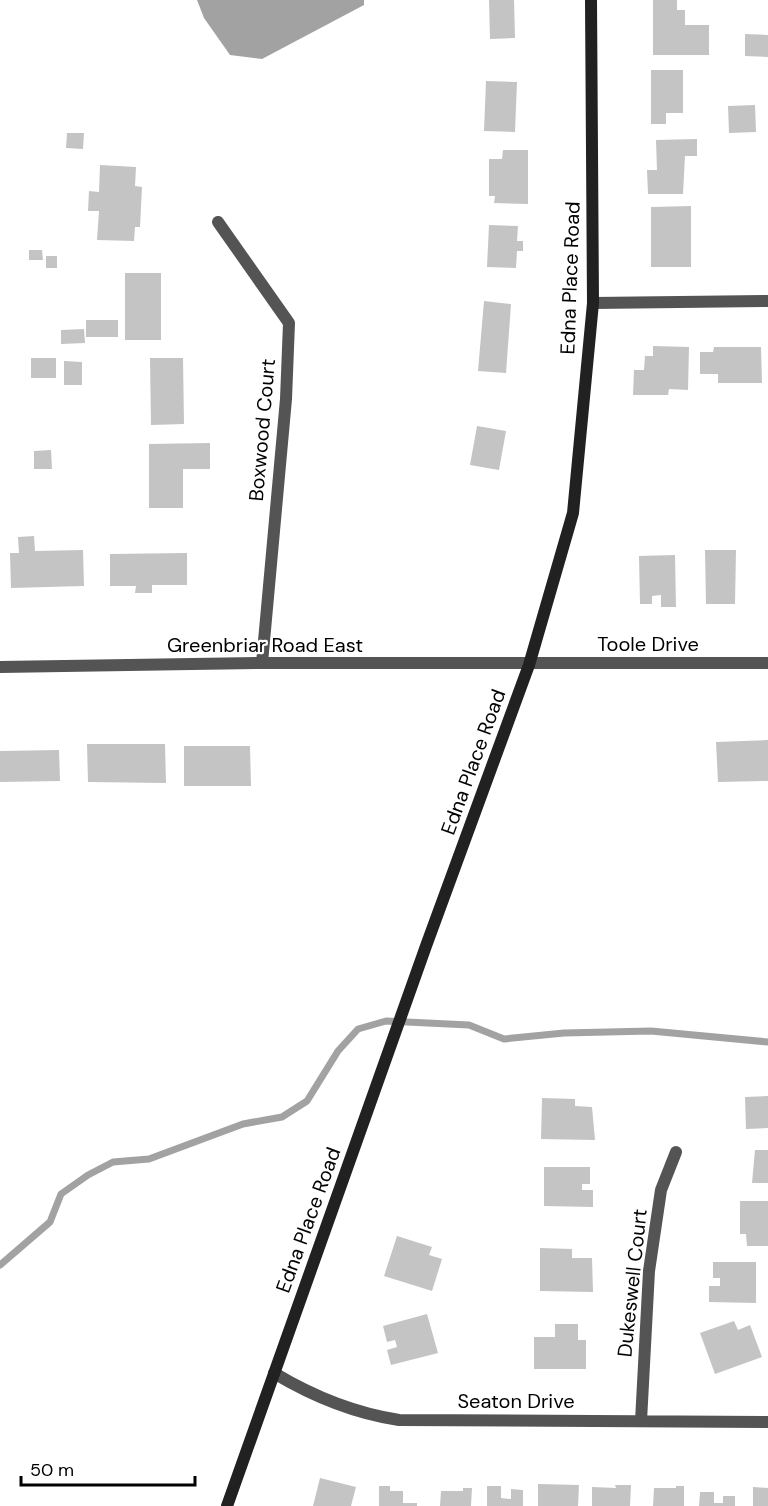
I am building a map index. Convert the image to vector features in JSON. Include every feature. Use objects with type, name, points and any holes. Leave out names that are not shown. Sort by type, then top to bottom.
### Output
[{"type":"street","name":"Edna Place Road","points":[[227,1506],[426,946],[529,665],[573,513],[593,303],[591,0]]},
{"type":"street","name":"Boxwood Court","points":[[218,222],[289,323],[286,399],[262,663]]},
{"type":"street","points":[[593,303],[768,301]]},
{"type":"street","name":"Greenbriar Road East","points":[[0,668],[262,663],[529,665]]},
{"type":"street","name":"Toole Drive","points":[[529,665],[768,663]]},
{"type":"street","name":"Dukeswell Court","points":[[642,1421],[649,1271],[661,1190],[676,1152]]},
{"type":"street","name":"Seaton Drive","points":[[274,1373],[306,1392],[336,1405],[367,1415],[399,1420],[768,1422]]},
{"type":"shaded area","points":[[197,0],[364,0],[364,5],[262,59],[230,55],[204,18]]},
{"type":"building","points":[[489,0],[514,0],[515,38],[490,39]]},
{"type":"building","points":[[653,0],[677,0],[677,10],[685,10],[685,25],[709,25],[709,55],[653,55]]},
{"type":"building","points":[[745,34],[768,35],[768,57],[745,56]]},
{"type":"building","points":[[651,70],[683,70],[683,113],[666,113],[666,124],[651,124]]},
{"type":"building","points":[[486,81],[517,82],[515,132],[484,131]]},
{"type":"building","points":[[755,105],[756,132],[729,133],[728,106]]},
{"type":"building","points":[[67,133],[84,133],[83,149],[66,148]]},
{"type":"building","points":[[697,139],[697,156],[685,156],[683,194],[648,194],[647,170],[657,170],[656,140]]},
{"type":"building","points":[[503,150],[528,150],[528,204],[494,203],[495,196],[489,196],[489,159],[502,159]]},
{"type":"building","points":[[100,165],[136,167],[135,186],[142,187],[140,227],[135,227],[134,241],[97,240],[99,211],[88,211],[89,191],[99,192]]},
{"type":"building","points":[[691,206],[691,267],[651,267],[651,207]]},
{"type":"building","points":[[489,225],[518,226],[517,241],[523,241],[523,251],[517,251],[516,268],[487,267]]},
{"type":"building","points":[[29,250],[42,250],[43,260],[29,260]]},
{"type":"building","points":[[46,256],[57,256],[57,268],[46,268]]},
{"type":"building","points":[[125,273],[161,273],[161,340],[125,340]]},
{"type":"building","points":[[484,301],[511,304],[506,373],[478,371]]},
{"type":"building","points":[[86,320],[118,320],[118,337],[86,337]]},
{"type":"building","points":[[84,329],[85,343],[61,344],[61,330]]},
{"type":"building","points":[[653,346],[689,347],[688,390],[669,389],[668,395],[633,395],[634,370],[644,370],[645,356],[653,356]]},
{"type":"building","points":[[714,347],[761,347],[762,383],[718,383],[718,374],[700,374],[700,352],[713,352]]},
{"type":"building","points":[[31,358],[56,358],[56,378],[31,378]]},
{"type":"building","points":[[150,358],[183,358],[184,424],[151,425]]},
{"type":"building","points":[[64,361],[82,362],[82,385],[64,385]]},
{"type":"building","points":[[477,426],[506,431],[499,470],[470,465]]},
{"type":"building","points":[[210,443],[210,469],[183,469],[183,508],[149,508],[149,444]]},
{"type":"building","points":[[51,450],[52,469],[34,469],[34,451]]},
{"type":"building","points":[[34,536],[35,551],[83,550],[84,586],[11,588],[10,553],[19,553],[18,537]]},
{"type":"building","points":[[705,550],[736,550],[735,604],[706,604]]},
{"type":"building","points":[[187,553],[187,585],[152,585],[152,593],[135,593],[136,586],[110,586],[110,554]]},
{"type":"building","points":[[675,555],[676,607],[661,607],[661,595],[652,596],[652,604],[640,604],[639,556]]},
{"type":"building","points":[[768,740],[768,781],[718,782],[716,742]]},
{"type":"building","points":[[87,744],[165,744],[166,783],[88,782]]},
{"type":"building","points":[[184,746],[250,746],[251,786],[184,786]]},
{"type":"building","points":[[59,750],[60,781],[0,782],[0,751]]},
{"type":"building","points":[[768,1096],[768,1128],[746,1129],[745,1097]]},
{"type":"building","points":[[542,1098],[575,1099],[575,1106],[592,1107],[595,1140],[541,1139]]},
{"type":"building","points":[[755,1150],[768,1150],[768,1183],[752,1183]]},
{"type":"building","points":[[544,1167],[590,1167],[590,1184],[582,1184],[582,1190],[593,1190],[593,1207],[544,1206]]},
{"type":"building","points":[[740,1201],[768,1201],[768,1246],[747,1246],[746,1234],[740,1234]]},
{"type":"building","points":[[397,1236],[432,1247],[429,1255],[442,1259],[432,1291],[384,1276]]},
{"type":"building","points":[[540,1248],[572,1249],[572,1258],[592,1258],[593,1292],[540,1291]]},
{"type":"building","points":[[713,1262],[756,1262],[756,1303],[709,1302],[709,1286],[720,1286],[720,1278],[713,1278]]},
{"type":"building","points":[[427,1314],[438,1353],[391,1365],[387,1350],[397,1347],[395,1340],[387,1342],[383,1326]]},
{"type":"building","points":[[734,1321],[738,1330],[750,1325],[762,1357],[715,1374],[700,1333]]},
{"type":"building","points":[[555,1324],[578,1324],[578,1340],[586,1340],[586,1369],[534,1369],[534,1337],[555,1337]]},
{"type":"building","points":[[320,1478],[356,1487],[351,1506],[313,1506]]},
{"type":"building","points":[[538,1484],[579,1485],[578,1506],[538,1506]]},
{"type":"building","points":[[615,1485],[631,1485],[630,1506],[592,1506],[592,1487],[616,1488]]},
{"type":"building","points":[[379,1486],[390,1486],[390,1491],[403,1491],[403,1503],[417,1503],[417,1506],[379,1506]]},
{"type":"building","points":[[487,1486],[501,1486],[501,1498],[511,1499],[511,1489],[523,1490],[523,1506],[487,1506]]},
{"type":"building","points":[[676,1486],[684,1486],[684,1506],[653,1506],[654,1488],[676,1488]]},
{"type":"building","points":[[753,1487],[768,1488],[768,1506],[753,1506]]},
{"type":"building","points":[[463,1488],[472,1488],[471,1506],[440,1506],[441,1491],[463,1491]]},
{"type":"building","points":[[700,1492],[714,1492],[714,1503],[723,1503],[723,1496],[735,1496],[735,1506],[699,1506]]},
{"type":"waterway","points":[[0,1265],[50,1222],[61,1194],[88,1175],[113,1162],[149,1159],[243,1124],[282,1117],[307,1101],[338,1051],[358,1029],[386,1021],[469,1025],[504,1039],[564,1033],[651,1031],[768,1042]]}]
